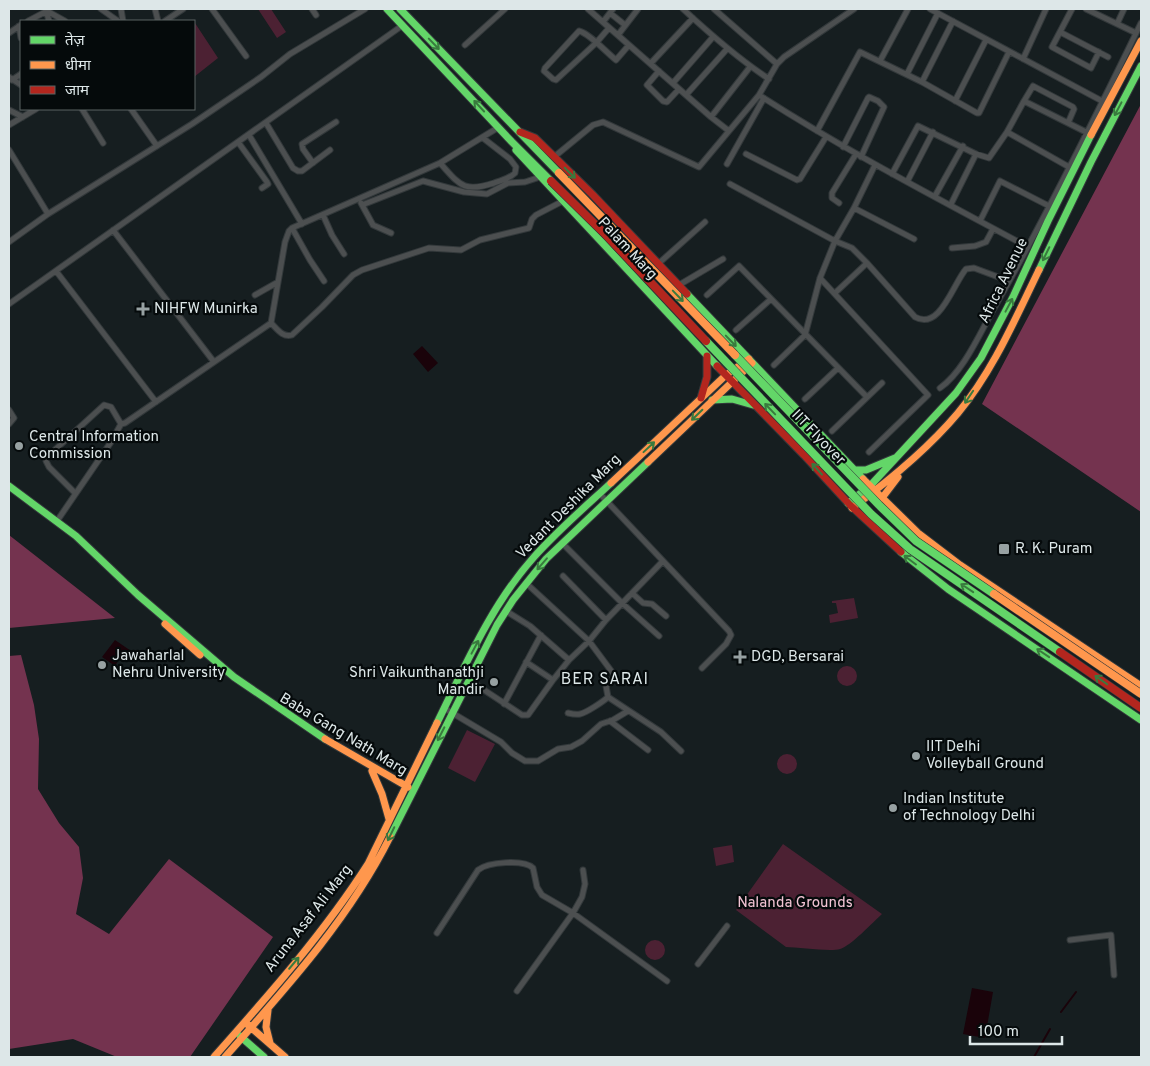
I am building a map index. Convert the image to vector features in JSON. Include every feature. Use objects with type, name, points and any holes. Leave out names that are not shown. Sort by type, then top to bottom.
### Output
[{"type":"main road","name":"Palam Marg","points":[[387,9],[499,127],[512,142],[519,154],[707,356],[850,505],[903,554],[948,589],[1141,720]]},
{"type":"main road","name":"Palam Marg","points":[[400,9],[520,132],[535,138],[554,157],[918,534],[960,565],[1141,686]]},
{"type":"main road","name":"Africa Avenue","points":[[873,489],[898,456],[956,393],[981,358],[1013,297],[1048,221],[1101,115],[1141,41]]},
{"type":"main road","name":"Africa Avenue","points":[[850,505],[904,469],[959,412],[990,367],[1141,66]]},
{"type":"main road","name":"IIT Flyover","points":[[520,132],[879,506],[916,541],[1141,694]]},
{"type":"main road","name":"IIT Flyover","points":[[512,142],[606,235],[871,514],[910,548],[1141,708]]},
{"type":"main road","points":[[680,327],[689,330],[698,327],[703,318],[699,306]]},
{"type":"main road","points":[[699,400],[704,391],[707,356]]},
{"type":"main road","name":"Vedant Deshika Marg","points":[[408,788],[444,708],[489,620],[533,558],[726,375],[751,361]]},
{"type":"main road","name":"Vedant Deshika Marg","points":[[408,788],[452,712],[497,625],[526,583],[562,543],[577,531],[732,382],[751,361]]},
{"type":"main road","points":[[712,400],[732,399],[756,406]]},
{"type":"main road","points":[[855,470],[866,470],[898,456]]},
{"type":"main road","points":[[882,498],[904,469]]},
{"type":"main road","name":"Baba Gang Nath Marg","points":[[9,486],[76,536],[110,571]]},
{"type":"main road","name":"Baba Gang Nath Marg","points":[[9,492],[63,531],[202,654],[323,743],[408,788]]},
{"type":"main road","points":[[887,539],[893,524],[898,520],[905,521]]},
{"type":"main road","name":"Baba Gang Nath Marg","points":[[283,713],[408,788]]},
{"type":"main road","points":[[372,770],[380,786],[389,820]]},
{"type":"main road","name":"Aruna Asaf Ali Marg","points":[[214,1057],[248,1025],[353,888],[368,864],[389,820],[408,788]]},
{"type":"main road","name":"Aruna Asaf Ali Marg","points":[[248,1025],[270,1006],[333,930],[363,888],[376,864],[408,788]]},
{"type":"main road","points":[[270,1006],[265,1025],[270,1044]]},
{"type":"main road","points":[[248,1025],[284,1057]]},
{"type":"main road","points":[[239,1035],[264,1057]]},
{"type":"main road","name":"Aruna Asaf Ali Marg","points":[[225,1057],[239,1035]]},
{"type":"street","points":[[101,9],[117,20]]},
{"type":"street","points":[[166,20],[183,9]]},
{"type":"street","points":[[212,9],[246,56]]},
{"type":"street","points":[[312,9],[316,15]]},
{"type":"street","points":[[9,242],[48,214],[192,124],[261,77],[290,54],[365,9]]},
{"type":"street","points":[[465,45],[505,9]]},
{"type":"street","points":[[588,9],[729,131]]},
{"type":"street","points":[[618,35],[638,9]]},
{"type":"street","points":[[683,9],[727,49],[768,79]]},
{"type":"street","points":[[714,9],[777,64]]},
{"type":"street","points":[[727,164],[777,64],[794,49],[854,9]]},
{"type":"street","points":[[880,61],[908,9]]},
{"type":"street","points":[[930,9],[1102,101]]},
{"type":"street","points":[[1072,9],[1052,47],[1091,68],[1099,52]]},
{"type":"street","points":[[1086,9],[1136,33]]},
{"type":"street","points":[[1117,24],[1124,9]]},
{"type":"street","points":[[30,20],[46,10],[63,20]]},
{"type":"street","points":[[1023,59],[1044,10]]},
{"type":"street","points":[[603,22],[612,11],[625,26]]},
{"type":"street","points":[[907,74],[938,13]]},
{"type":"street","points":[[651,64],[693,18]]},
{"type":"street","points":[[922,82],[952,21]]},
{"type":"street","points":[[940,388],[949,382],[963,362],[1028,247],[1141,23]]},
{"type":"street","points":[[9,304],[403,25]]},
{"type":"street","points":[[9,33],[20,26]]},
{"type":"street","points":[[609,28],[596,43],[556,80],[544,72],[544,68],[579,31],[583,32],[596,43],[616,60],[629,45]]},
{"type":"street","points":[[1060,32],[1108,57]]},
{"type":"street","points":[[673,83],[713,37]]},
{"type":"street","points":[[955,101],[986,40]]},
{"type":"street","points":[[686,95],[727,49]]},
{"type":"street","points":[[817,131],[860,52],[907,74],[975,113],[979,112],[1009,52]]},
{"type":"street","points":[[711,117],[750,67]]},
{"type":"street","points":[[659,71],[647,84],[664,102],[667,102],[680,89]]},
{"type":"street","points":[[892,174],[917,127],[920,126],[985,158],[990,157],[1007,132],[1033,86],[1073,107],[1074,109],[1068,123]]},
{"type":"street","points":[[762,96],[843,147],[1028,247]]},
{"type":"street","points":[[554,157],[593,125],[602,122],[699,167],[762,96]]},
{"type":"street","points":[[840,203],[832,198],[832,193],[858,155],[884,106],[878,101],[868,98],[843,147]]},
{"type":"street","points":[[1024,101],[1086,132]]},
{"type":"street","points":[[9,110],[23,117]]},
{"type":"street","points":[[9,125],[34,110]]},
{"type":"street","points":[[83,110],[103,143]]},
{"type":"street","points":[[132,110],[157,146]]},
{"type":"street","points":[[313,162],[302,144],[336,122]]},
{"type":"street","points":[[266,123],[295,170],[302,171],[330,150]]},
{"type":"street","points":[[57,521],[111,442],[121,424],[271,323],[285,242],[292,228],[440,163],[499,127]]},
{"type":"street","points":[[907,182],[933,132]]},
{"type":"street","points":[[1007,132],[1069,166]]},
{"type":"street","points":[[248,135],[302,224]]},
{"type":"street","points":[[746,154],[797,180],[800,179],[826,137]]},
{"type":"street","points":[[440,163],[458,183],[467,187],[479,188],[509,178],[515,173],[516,167],[483,138]]},
{"type":"street","points":[[238,142],[267,182],[268,184],[262,188]]},
{"type":"street","points":[[935,196],[963,146]]},
{"type":"street","points":[[9,150],[48,214]]},
{"type":"street","points":[[950,204],[976,154]]},
{"type":"street","points":[[774,365],[806,335],[820,278],[834,241],[854,208],[875,165]]},
{"type":"street","points":[[362,205],[423,181],[464,192],[487,194],[508,183],[525,182],[540,177]]},
{"type":"street","points":[[980,221],[1000,181],[1049,206]]},
{"type":"street","points":[[730,184],[834,241],[852,248],[915,318],[924,321],[931,320],[938,314],[966,269],[974,268],[1009,281]]},
{"type":"street","points":[[359,199],[373,225],[391,232]]},
{"type":"street","points":[[271,323],[284,335],[292,335],[353,275],[362,270],[429,248],[461,250],[480,240],[529,228],[532,219],[536,215],[563,201]]},
{"type":"street","points":[[854,208],[914,239]]},
{"type":"street","points":[[322,215],[344,254]]},
{"type":"street","points":[[658,264],[705,222]]},
{"type":"street","points":[[292,228],[324,281]]},
{"type":"street","points":[[952,248],[975,246],[986,242],[993,229]]},
{"type":"street","points":[[113,230],[214,362]]},
{"type":"street","points":[[679,286],[723,259]]},
{"type":"street","points":[[835,292],[867,263]]},
{"type":"street","points":[[707,295],[738,266],[866,396]]},
{"type":"street","points":[[56,271],[156,402]]},
{"type":"street","points":[[820,278],[835,292],[928,395],[869,452]]},
{"type":"street","points":[[256,295],[278,282]]},
{"type":"street","points":[[736,330],[771,299]]},
{"type":"street","points":[[805,399],[838,368]]},
{"type":"street","points":[[832,431],[882,382]]},
{"type":"street","points":[[75,493],[49,468],[46,458],[104,405],[111,407],[121,424]]},
{"type":"street","points":[[9,410],[14,418],[9,424]]},
{"type":"street","points":[[600,494],[729,631],[731,635],[726,644],[702,668]]},
{"type":"street","points":[[568,523],[577,531]]},
{"type":"street","points":[[562,543],[622,603],[659,636]]},
{"type":"street","points":[[469,680],[504,704],[522,714],[528,715],[569,660],[663,562]]},
{"type":"street","points":[[563,576],[606,620]]},
{"type":"street","points":[[526,583],[589,641],[615,676],[606,686],[608,697],[660,732],[681,751]]},
{"type":"street","points":[[632,593],[643,603],[652,604],[666,616]]},
{"type":"street","points":[[506,611],[530,626],[569,660]]},
{"type":"street","points":[[504,704],[541,635]]},
{"type":"street","points":[[526,662],[553,680]]},
{"type":"street","points":[[568,713],[579,715],[608,697]]},
{"type":"street","points":[[444,708],[501,742],[512,753],[526,761],[538,761],[558,749],[571,747],[582,741],[598,726],[628,711]]},
{"type":"street","points":[[610,721],[648,750]]},
{"type":"street","points":[[437,933],[478,870],[491,864],[518,863],[530,865],[535,873],[539,891],[667,981]]},
{"type":"street","points":[[517,991],[573,914],[584,891],[583,870]]},
{"type":"street","points":[[698,964],[727,926]]},
{"type":"street","points":[[1070,940],[1111,935],[1114,974]]},
{"type":"green space","points":[[258,9],[271,9],[286,32],[277,38]]},
{"type":"green space","points":[[195,24],[218,58],[195,76]]},
{"type":"green space","points":[[854,598],[858,618],[830,623],[829,615],[838,613],[836,603],[832,603],[832,601]]},
{"type":"green space","points":[[847,666],[854,669],[857,676],[854,683],[847,686],[840,683],[837,676],[840,669]]},
{"type":"green space","points":[[467,730],[495,744],[475,782],[448,768]]},
{"type":"green space","points":[[787,754],[794,757],[797,764],[794,771],[787,774],[780,771],[777,764],[780,757]]},
{"type":"green space","name":"Nalanda Grounds","points":[[783,844],[882,914],[856,939],[840,949],[822,950],[786,947],[736,910]]},
{"type":"green space","points":[[732,845],[734,862],[716,866],[713,848]]},
{"type":"green space","points":[[655,940],[662,943],[665,950],[662,957],[655,960],[648,957],[645,950],[648,943]]},
{"type":"shaded area","points":[[1141,104],[1141,512],[982,404]]},
{"type":"shaded area","points":[[422,346],[438,363],[428,372],[413,354]]},
{"type":"shaded area","points":[[9,535],[115,618],[9,628]]},
{"type":"shaded area","points":[[115,640],[134,653],[128,661],[121,656],[115,666],[102,657]]},
{"type":"shaded area","points":[[21,655],[34,705],[39,739],[38,789],[59,823],[79,847],[83,878],[76,914],[109,934],[169,859],[273,937],[190,1057],[117,1057],[73,1039],[9,1049],[9,656]]},
{"type":"shaded area","points":[[972,988],[993,992],[985,1038],[963,1034]]},
{"type":"waterway","points":[[1061,1012],[1076,992]]},
{"type":"waterway","points":[[1034,1057],[1050,1029]]},
{"type":"traffic: fast","points":[[387,9],[551,181]]},
{"type":"traffic: fast","points":[[400,9],[559,173]]},
{"type":"traffic: fast","points":[[1039,270],[1091,162],[1141,66]]},
{"type":"traffic: fast","points":[[848,503],[870,486],[956,393],[981,358],[1013,297],[1091,135]]},
{"type":"traffic: fast","points":[[516,150],[717,366]]},
{"type":"traffic: fast","points":[[687,294],[863,479]]},
{"type":"traffic: fast","points":[[706,341],[871,514],[910,549],[1060,652]]},
{"type":"traffic: fast","points":[[735,355],[916,541],[994,594]]},
{"type":"traffic: fast","points":[[712,400],[732,399],[753,405]]},
{"type":"traffic: fast","points":[[855,470],[866,470],[895,458]]},
{"type":"traffic: fast","points":[[390,837],[497,625],[513,600],[546,559],[648,462]]},
{"type":"traffic: fast","points":[[437,723],[480,637],[505,595],[534,557],[571,519],[611,483]]},
{"type":"traffic: fast","points":[[9,486],[76,536],[138,595],[234,677],[325,739]]},
{"type":"traffic: fast","points":[[901,552],[948,589],[1141,720]]},
{"type":"traffic: fast","points":[[240,1036],[264,1057]]},
{"type":"traffic: slow","points":[[1091,135],[1141,41]]},
{"type":"traffic: slow","points":[[559,173],[735,355]]},
{"type":"traffic: slow","points":[[852,508],[908,464],[934,440],[971,397],[993,362],[1039,270]]},
{"type":"traffic: slow","points":[[611,483],[726,375],[749,359]]},
{"type":"traffic: slow","points":[[648,462],[752,363]]},
{"type":"traffic: slow","points":[[882,498],[898,477]]},
{"type":"traffic: slow","points":[[863,479],[918,533],[960,565],[1141,686]]},
{"type":"traffic: slow","points":[[994,594],[1141,694]]},
{"type":"traffic: slow","points":[[165,624],[200,655]]},
{"type":"traffic: slow","points":[[214,1057],[295,963],[351,890],[368,864],[437,723]]},
{"type":"traffic: slow","points":[[325,739],[408,787]]},
{"type":"traffic: slow","points":[[372,771],[382,794],[389,819]]},
{"type":"traffic: slow","points":[[225,1057],[315,952],[356,896],[390,837]]},
{"type":"traffic: slow","points":[[268,1010],[266,1027],[270,1043]]},
{"type":"traffic: slow","points":[[247,1024],[285,1057]]},
{"type":"traffic: jam","points":[[520,132],[535,138],[593,195],[687,294]]},
{"type":"traffic: jam","points":[[551,181],[606,235],[706,341]]},
{"type":"traffic: jam","points":[[701,398],[707,377],[707,356]]},
{"type":"traffic: jam","points":[[717,366],[850,505],[901,552]]},
{"type":"traffic: jam","points":[[1060,652],[1141,708]]},
{"type":"place","name":"NIHFW Munirka","points":[[143,309]]},
{"type":"place","name":"Central Information Commission","points":[[19,446]]},
{"type":"place","name":"R. K. Puram","points":[[1004,549]]},
{"type":"place","name":"DGD, Bersarai","points":[[740,657]]},
{"type":"place","name":"Jawaharlal Nehru University","points":[[102,665]]},
{"type":"place","name":"Shri Vaikunthanathji Mandir","points":[[494,682]]},
{"type":"place","name":"IIT Delhi Volleyball Ground","points":[[916,756]]},
{"type":"place","name":"Indian Institute of Technology Delhi","points":[[893,808]]},
{"type":"district","name":"BER SARAI","points":[[605,680]]}]
